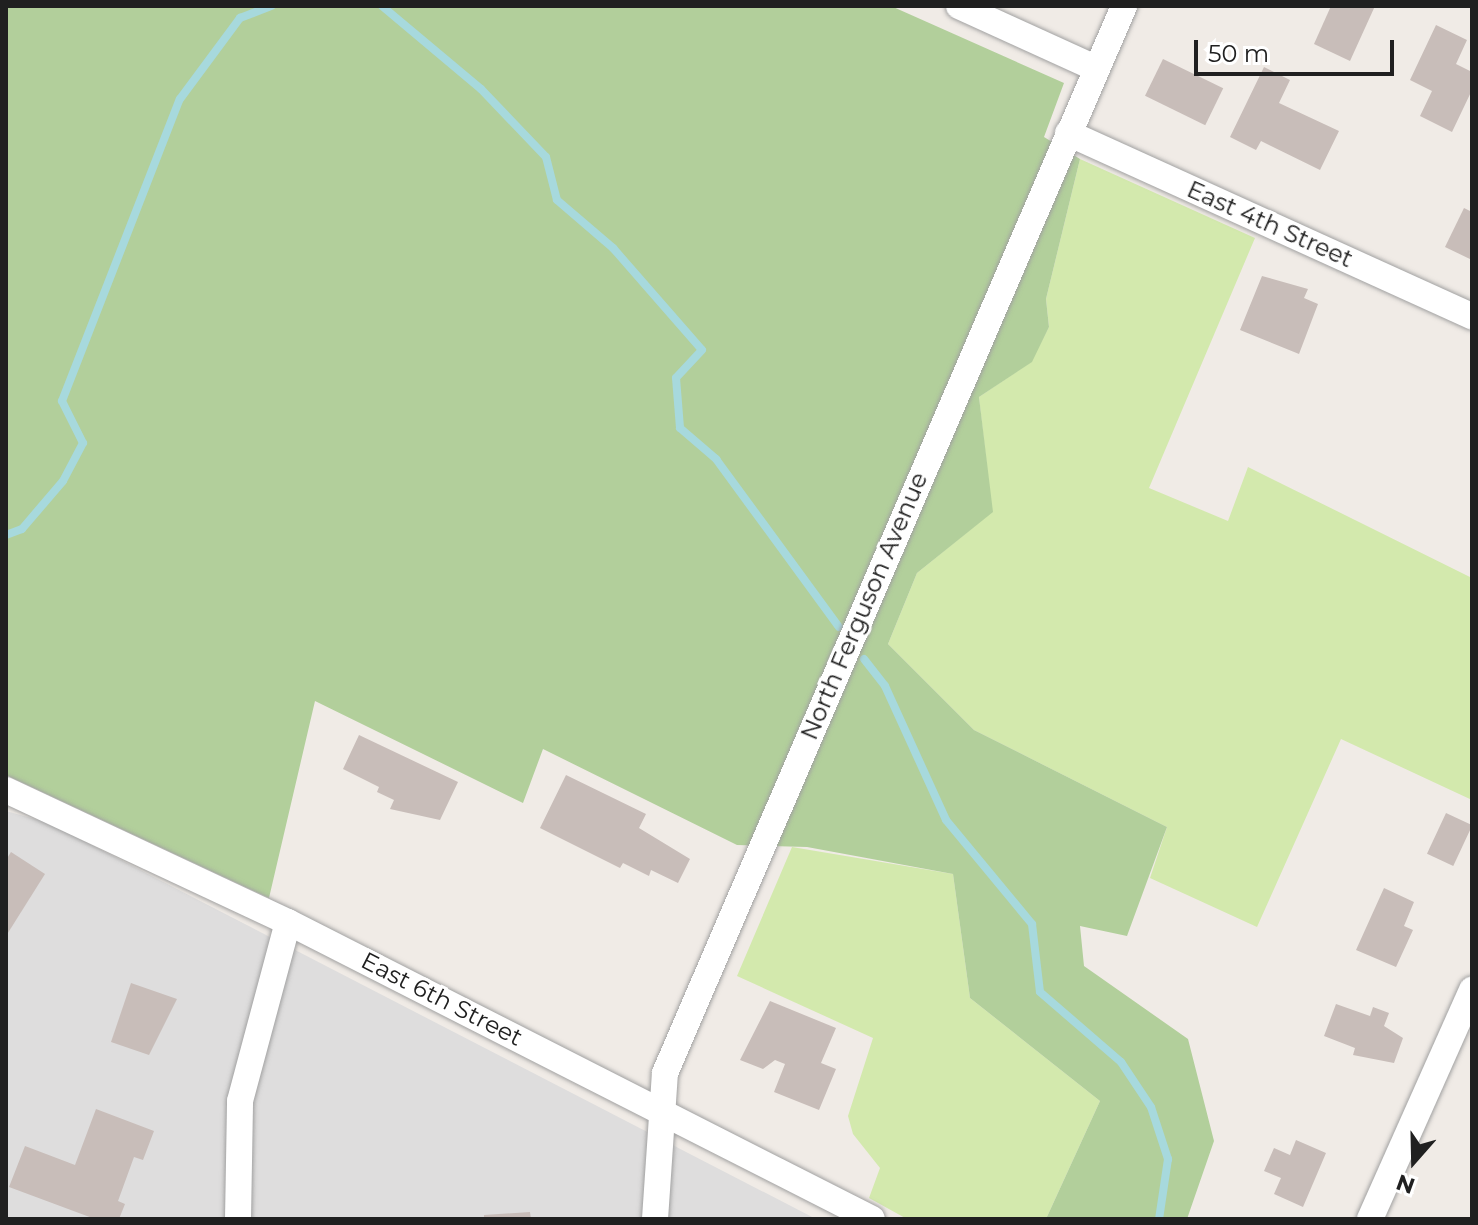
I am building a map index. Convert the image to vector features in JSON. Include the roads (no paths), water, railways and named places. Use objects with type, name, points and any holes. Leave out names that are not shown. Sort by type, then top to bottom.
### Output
[{"type":"street","points":[[959,6],[1095,68]]},
{"type":"street","name":"North Ferguson Avenue","points":[[655,1219],[659,1108],[665,1073],[1124,6]]},
{"type":"street","name":"East 4th Street","points":[[1068,133],[1472,316]]},
{"type":"street","name":"East 6th Street","points":[[6,790],[288,922],[872,1219]]},
{"type":"street","points":[[238,1219],[240,1101],[288,922]]},
{"type":"street","points":[[1370,1219],[1472,990]]},
{"type":"waterway","points":[[6,535],[22,529],[63,481],[83,443],[62,401],[180,99],[240,18],[272,6]]},
{"type":"waterway","points":[[382,6],[481,89],[546,157],[557,200],[613,248],[702,350],[676,378],[680,428],[716,459],[839,627]]},
{"type":"waterway","points":[[864,659],[885,686],[946,820],[1032,924],[1040,992],[1121,1062],[1151,1107],[1168,1159],[1159,1219]]}]
